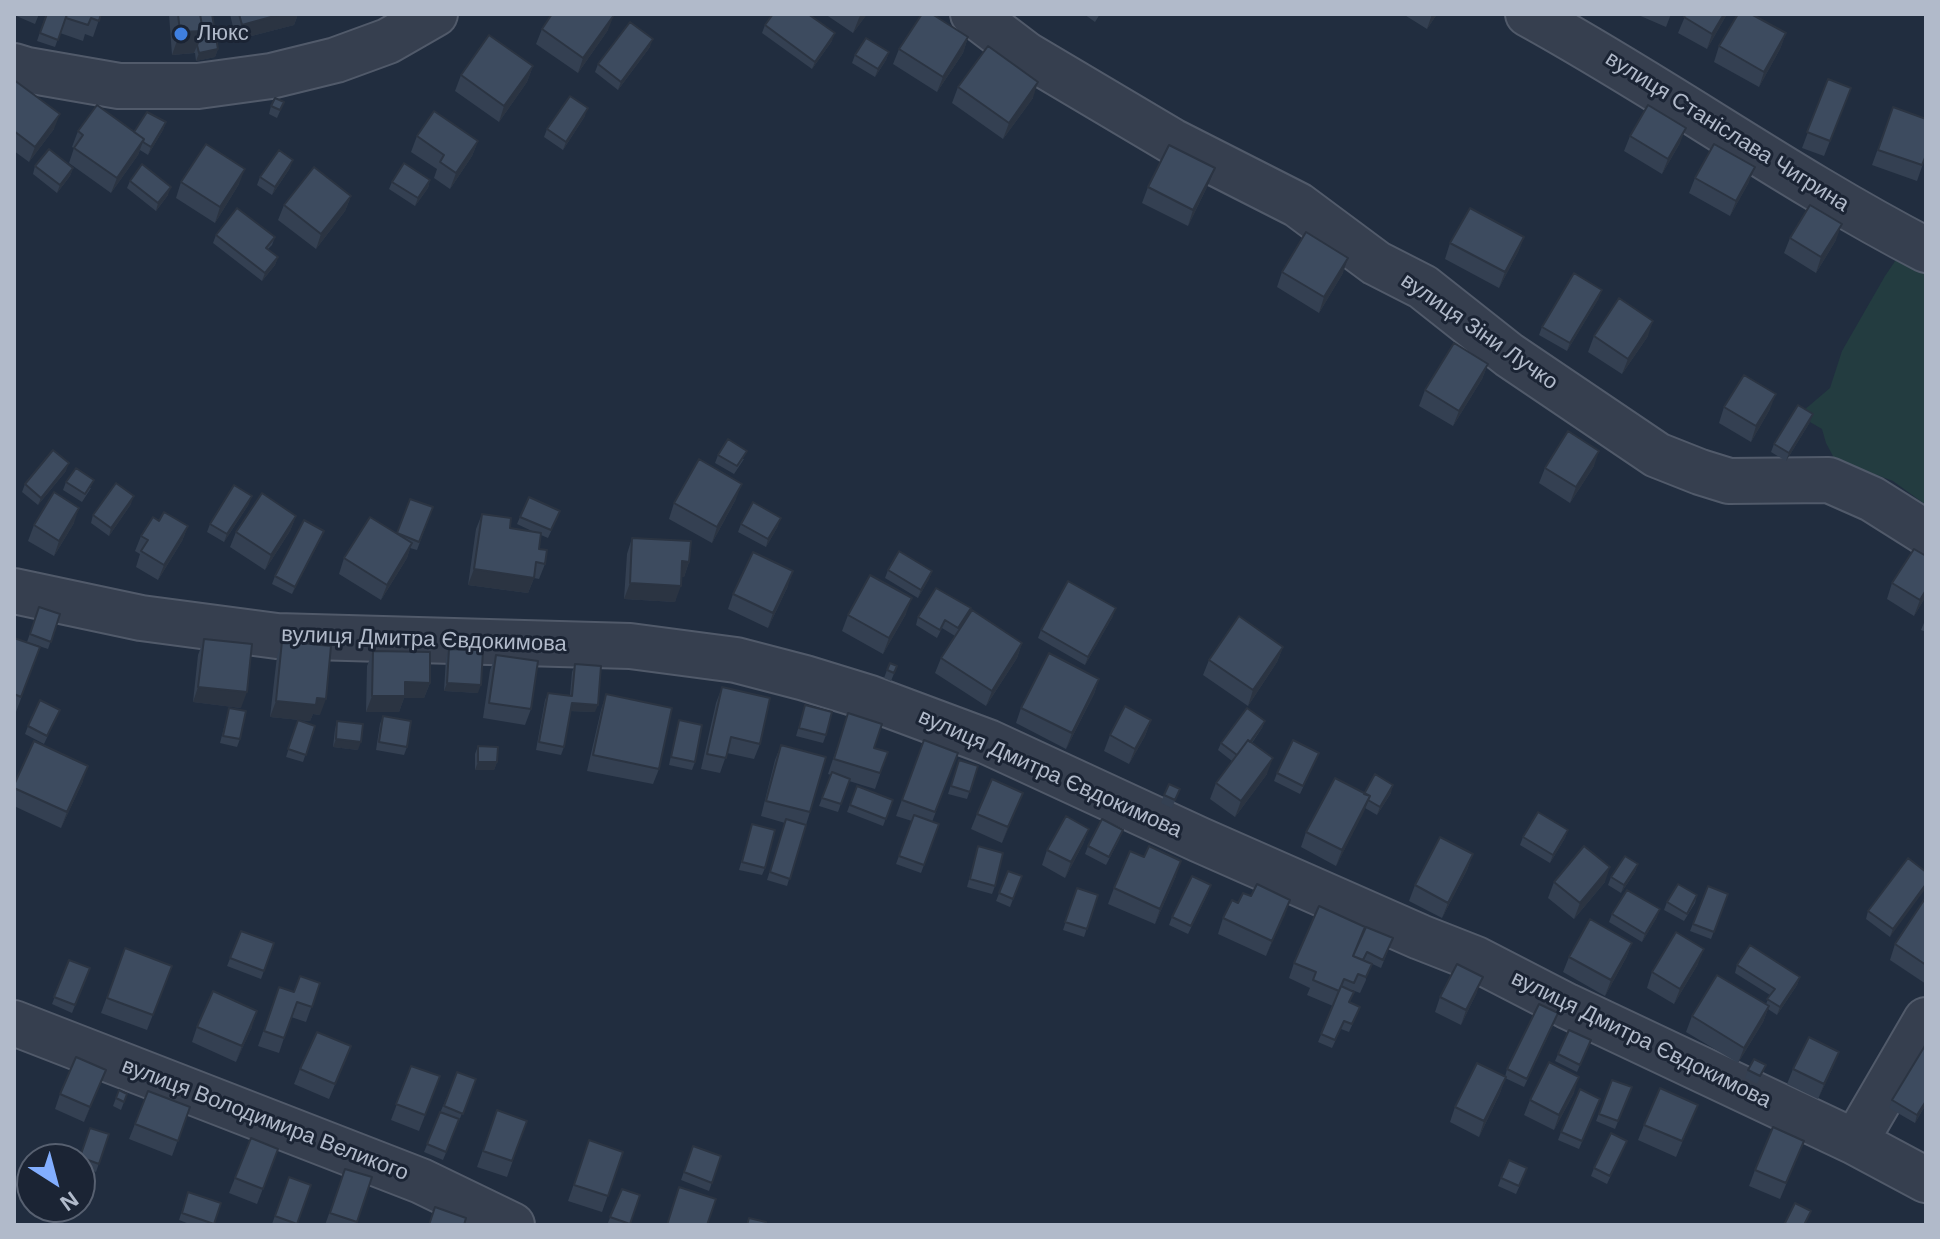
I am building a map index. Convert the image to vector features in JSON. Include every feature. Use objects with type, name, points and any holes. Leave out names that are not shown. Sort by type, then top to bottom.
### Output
[{"type":"street","points":[[14,66],[119,86],[198,86],[271,76],[336,60],[388,41],[435,14]]},
{"type":"street","name":"вулиця Зіни Лучко","points":[[973,14],[1027,55],[1172,141],[1298,205],[1376,263],[1423,287],[1509,355],[1657,455],[1729,481],[1829,480],[1872,499],[1926,533]]},
{"type":"street","name":"вулиця Станіслава Чигрина","points":[[1528,14],[1591,48],[1888,230],[1926,250]]},
{"type":"street","name":"вулиця Дмитра Євдокимова","points":[[14,591],[141,618],[277,636],[630,646],[736,660],[870,698],[988,742],[1214,846],[1476,959],[1567,1006],[1855,1142],[1926,1180]]},
{"type":"street","points":[[1855,1142],[1926,1020]]},
{"type":"street","name":"вулиця Володимира Великого","points":[[14,1023],[421,1181],[512,1225]]},
{"type":"green space","points":[[1900,254],[1926,264],[1926,505],[1893,481],[1866,471],[1841,471],[1822,429],[1810,422],[1803,411],[1830,388],[1842,351]]},
{"type":"building","points":[[47,14],[67,14],[58,40],[40,33]]},
{"type":"building","points":[[67,14],[101,14],[99,21],[91,18],[88,25],[66,18]]},
{"type":"building","points":[[178,14],[200,14],[203,31],[180,32]]},
{"type":"building","points":[[200,14],[212,14],[218,49],[199,53],[197,45],[203,31]]},
{"type":"building","points":[[239,14],[282,14],[242,25]]},
{"type":"building","points":[[552,14],[614,15],[583,58],[542,29]]},
{"type":"building","points":[[773,14],[808,14],[835,33],[815,62],[765,25]]},
{"type":"building","points":[[922,14],[932,14],[968,37],[943,77],[899,49]]},
{"type":"building","points":[[1686,14],[1724,14],[1712,34],[1684,17]]},
{"type":"building","points":[[1738,14],[1751,14],[1786,33],[1764,72],[1719,46]]},
{"type":"building","points":[[630,22],[653,39],[621,82],[598,64]]},
{"type":"building","points":[[489,35],[533,66],[504,106],[461,75]]},
{"type":"building","points":[[866,38],[889,52],[878,69],[855,55]]},
{"type":"building","points":[[988,46],[1038,82],[1009,123],[958,87]]},
{"type":"building","points":[[1828,79],[1851,88],[1830,141],[1807,132]]},
{"type":"building","points":[[14,80],[60,114],[35,147],[14,131]]},
{"type":"building","points":[[570,96],[588,108],[566,142],[547,129]]},
{"type":"building","points":[[275,98],[284,102],[280,110],[271,106]]},
{"type":"building","points":[[97,105],[144,139],[117,178],[74,148],[83,135],[78,131]]},
{"type":"building","points":[[1648,105],[1686,128],[1668,159],[1630,136]]},
{"type":"building","points":[[1893,107],[1926,119],[1926,155],[1922,165],[1878,150]]},
{"type":"building","points":[[434,111],[478,141],[456,173],[440,162],[444,155],[417,136]]},
{"type":"building","points":[[147,112],[166,122],[151,147],[134,132]]},
{"type":"building","points":[[206,144],[245,169],[220,207],[181,182]]},
{"type":"building","points":[[1714,144],[1755,167],[1736,201],[1695,178]]},
{"type":"building","points":[[1169,145],[1215,168],[1193,210],[1148,187]]},
{"type":"building","points":[[49,149],[73,168],[60,185],[35,166]]},
{"type":"building","points":[[279,150],[293,160],[275,187],[260,177]]},
{"type":"building","points":[[404,163],[430,180],[418,198],[392,182]]},
{"type":"building","points":[[142,164],[171,187],[158,203],[130,181]]},
{"type":"building","points":[[314,167],[351,196],[321,234],[284,205]]},
{"type":"building","points":[[1810,205],[1842,224],[1821,257],[1790,238]]},
{"type":"building","points":[[237,208],[275,237],[266,248],[278,257],[265,273],[216,235]]},
{"type":"building","points":[[1470,208],[1524,237],[1505,272],[1450,243]]},
{"type":"building","points":[[1306,232],[1348,258],[1324,297],[1282,272]]},
{"type":"building","points":[[1574,273],[1602,290],[1570,343],[1542,327]]},
{"type":"building","points":[[1619,298],[1653,321],[1628,359],[1594,336]]},
{"type":"building","points":[[1454,343],[1488,364],[1459,411],[1425,390]]},
{"type":"building","points":[[1744,375],[1776,394],[1756,426],[1724,407]]},
{"type":"building","points":[[1798,405],[1813,414],[1789,453],[1774,444]]},
{"type":"building","points":[[1568,431],[1599,451],[1576,487],[1545,468]]},
{"type":"building","points":[[728,439],[747,451],[737,466],[718,455]]},
{"type":"building","points":[[53,450],[69,463],[41,498],[25,484]]},
{"type":"building","points":[[699,459],[742,484],[717,527],[674,503]]},
{"type":"building","points":[[76,468],[94,480],[85,494],[66,482]]},
{"type":"building","points":[[116,483],[134,496],[111,528],[93,515]]},
{"type":"building","points":[[234,485],[252,496],[227,534],[210,524]]},
{"type":"building","points":[[54,492],[79,508],[59,541],[34,525]]},
{"type":"building","points":[[262,493],[296,516],[271,555],[236,532]]},
{"type":"building","points":[[529,497],[560,511],[551,530],[520,517]]},
{"type":"building","points":[[410,499],[433,507],[419,542],[397,533]]},
{"type":"building","points":[[753,502],[781,518],[768,539],[741,524]]},
{"type":"building","points":[[164,512],[188,526],[164,565],[141,551],[148,540],[141,536],[153,517],[159,521]]},
{"type":"building","points":[[482,514],[511,518],[510,528],[541,533],[539,549],[547,550],[545,564],[536,562],[534,578],[474,569]]},
{"type":"building","points":[[370,517],[412,543],[387,585],[344,558]]},
{"type":"building","points":[[304,520],[324,531],[295,587],[275,576]]},
{"type":"building","points":[[632,538],[691,541],[689,562],[682,561],[681,586],[630,583]]},
{"type":"building","points":[[1914,549],[1926,556],[1926,590],[1920,600],[1892,583]]},
{"type":"building","points":[[899,551],[932,571],[921,590],[888,570]]},
{"type":"building","points":[[753,552],[793,571],[773,613],[733,594]]},
{"type":"building","points":[[870,575],[912,598],[889,638],[848,615]]},
{"type":"building","points":[[1068,581],[1116,608],[1088,657],[1041,630]]},
{"type":"building","points":[[936,588],[971,608],[958,628],[945,620],[940,630],[918,617]]},
{"type":"building","points":[[39,607],[60,614],[51,642],[30,634]]},
{"type":"building","points":[[972,610],[1022,643],[992,691],[941,658]]},
{"type":"building","points":[[1239,616],[1283,647],[1253,690],[1209,660]]},
{"type":"building","points":[[14,638],[40,647],[21,697],[14,694]]},
{"type":"building","points":[[204,639],[252,644],[247,692],[198,687]]},
{"type":"building","points":[[282,641],[331,646],[326,699],[317,698],[316,705],[276,701]]},
{"type":"building","points":[[449,649],[483,650],[481,685],[447,683]]},
{"type":"building","points":[[373,651],[430,652],[430,683],[405,682],[405,696],[372,696]]},
{"type":"building","points":[[1049,653],[1099,679],[1072,733],[1021,708]]},
{"type":"building","points":[[496,655],[538,661],[531,709],[489,703]]},
{"type":"building","points":[[890,663],[897,666],[894,673],[887,670]]},
{"type":"building","points":[[575,664],[601,666],[598,705],[572,703],[564,747],[539,742],[548,693],[572,696]]},
{"type":"building","points":[[722,687],[770,698],[760,744],[731,737],[726,758],[707,754]]},
{"type":"building","points":[[606,694],[672,708],[659,769],[593,755]]},
{"type":"building","points":[[40,700],[60,710],[47,736],[28,726]]},
{"type":"building","points":[[805,705],[832,712],[826,735],[799,728]]},
{"type":"building","points":[[1125,706],[1151,720],[1135,749],[1110,735]]},
{"type":"building","points":[[229,708],[246,711],[240,739],[223,736]]},
{"type":"building","points":[[1247,708],[1265,721],[1237,755],[1221,743]]},
{"type":"building","points":[[848,713],[882,724],[874,748],[888,752],[880,773],[834,759]]},
{"type":"building","points":[[383,716],[411,721],[407,747],[379,742]]},
{"type":"building","points":[[298,720],[315,726],[306,755],[288,749]]},
{"type":"building","points":[[679,720],[702,725],[695,762],[671,757]]},
{"type":"building","points":[[337,721],[363,724],[361,742],[336,739]]},
{"type":"building","points":[[924,740],[958,753],[935,812],[902,800]]},
{"type":"building","points":[[1248,740],[1273,758],[1241,801],[1216,783]]},
{"type":"building","points":[[1293,740],[1319,753],[1303,786],[1277,773]]},
{"type":"building","points":[[34,741],[88,766],[67,812],[14,788]]},
{"type":"building","points":[[781,745],[826,757],[810,812],[766,801]]},
{"type":"building","points":[[478,746],[498,747],[497,762],[478,762]]},
{"type":"building","points":[[959,760],[978,766],[970,792],[951,786]]},
{"type":"building","points":[[832,772],[850,779],[841,804],[822,798]]},
{"type":"building","points":[[1375,774],[1393,785],[1380,807],[1364,794]]},
{"type":"building","points":[[1335,778],[1370,796],[1342,850],[1306,832]]},
{"type":"building","points":[[992,779],[1023,793],[1008,827],[977,814]]},
{"type":"building","points":[[1169,784],[1180,789],[1175,800],[1164,795]]},
{"type":"building","points":[[857,786],[893,800],[886,819],[850,805]]},
{"type":"building","points":[[1538,812],[1568,830],[1553,855],[1523,837]]},
{"type":"building","points":[[914,815],[939,824],[924,865],[899,856]]},
{"type":"building","points":[[1066,816],[1089,829],[1071,862],[1047,850]]},
{"type":"building","points":[[786,819],[806,825],[790,879],[770,872]]},
{"type":"building","points":[[1102,819],[1123,830],[1109,857],[1088,846]]},
{"type":"building","points":[[752,824],[775,830],[765,868],[742,862]]},
{"type":"building","points":[[1440,837],[1473,854],[1448,903],[1415,885]]},
{"type":"building","points":[[978,846],[1003,853],[995,886],[970,879]]},
{"type":"building","points":[[1149,846],[1181,861],[1160,909],[1114,888],[1130,851],[1144,857]]},
{"type":"building","points":[[1584,846],[1610,867],[1580,903],[1554,882]]},
{"type":"building","points":[[1625,856],[1638,864],[1624,885],[1611,877]]},
{"type":"building","points":[[1908,858],[1926,872],[1926,884],[1893,929],[1868,911]]},
{"type":"building","points":[[1008,871],[1022,876],[1013,899],[999,893]]},
{"type":"building","points":[[1192,876],[1211,885],[1191,926],[1172,917]]},
{"type":"building","points":[[1257,884],[1290,900],[1272,941],[1223,918],[1232,900],[1238,903],[1243,893],[1251,896]]},
{"type":"building","points":[[1678,884],[1697,895],[1687,914],[1667,902]]},
{"type":"building","points":[[1708,886],[1728,894],[1714,932],[1693,924]]},
{"type":"building","points":[[1077,888],[1098,895],[1087,929],[1065,922]]},
{"type":"building","points":[[1627,890],[1660,909],[1645,934],[1612,914]]},
{"type":"building","points":[[1926,897],[1926,965],[1895,944]]},
{"type":"building","points":[[1319,906],[1365,927],[1353,956],[1372,964],[1366,977],[1358,974],[1354,983],[1344,979],[1339,991],[1313,980],[1316,972],[1294,963]]},
{"type":"building","points":[[1590,919],[1632,943],[1611,980],[1569,957]]},
{"type":"building","points":[[1366,927],[1393,938],[1383,960],[1367,952],[1363,960],[1353,956]]},
{"type":"building","points":[[241,931],[274,943],[264,971],[230,958]]},
{"type":"building","points":[[1676,932],[1704,949],[1680,989],[1652,972]]},
{"type":"building","points":[[1750,945],[1800,977],[1780,1007],[1767,999],[1775,989],[1737,965]]},
{"type":"building","points":[[125,948],[172,966],[153,1015],[107,998]]},
{"type":"building","points":[[69,960],[90,968],[75,1005],[54,997]]},
{"type":"building","points":[[1457,964],[1483,977],[1466,1010],[1440,997]]},
{"type":"building","points":[[1717,975],[1769,1006],[1744,1048],[1692,1016]]},
{"type":"building","points":[[300,976],[320,983],[312,1007],[297,1002],[284,1038],[264,1031],[279,987],[294,992]]},
{"type":"building","points":[[1341,986],[1354,992],[1349,1002],[1360,1007],[1352,1024],[1344,1021],[1335,1040],[1321,1034]]},
{"type":"building","points":[[213,991],[257,1011],[242,1046],[197,1027]]},
{"type":"building","points":[[1539,1004],[1558,1013],[1527,1079],[1507,1069]]},
{"type":"building","points":[[1569,1030],[1591,1040],[1580,1065],[1558,1054]]},
{"type":"building","points":[[317,1032],[351,1046],[335,1084],[300,1069]]},
{"type":"building","points":[[1809,1037],[1839,1052],[1824,1084],[1793,1069]]},
{"type":"building","points":[[1926,1044],[1926,1101],[1917,1115],[1892,1100]]},
{"type":"building","points":[[76,1057],[106,1070],[90,1107],[60,1094]]},
{"type":"building","points":[[1754,1059],[1766,1065],[1760,1076],[1748,1070]]},
{"type":"building","points":[[1549,1062],[1579,1077],[1559,1115],[1530,1100]]},
{"type":"building","points":[[1477,1063],[1506,1077],[1484,1121],[1455,1107]]},
{"type":"building","points":[[411,1066],[440,1076],[425,1115],[396,1104]]},
{"type":"building","points":[[457,1072],[476,1079],[463,1114],[444,1106]]},
{"type":"building","points":[[1612,1080],[1632,1087],[1618,1121],[1599,1114]]},
{"type":"building","points":[[1660,1088],[1698,1105],[1682,1141],[1644,1125]]},
{"type":"building","points":[[1580,1089],[1600,1099],[1582,1141],[1561,1132]]},
{"type":"building","points":[[119,1090],[127,1094],[124,1102],[116,1098]]},
{"type":"building","points":[[148,1091],[190,1107],[178,1141],[135,1124]]},
{"type":"building","points":[[497,1110],[527,1121],[512,1161],[483,1151]]},
{"type":"building","points":[[440,1112],[459,1119],[446,1152],[427,1144]]},
{"type":"building","points":[[1773,1127],[1804,1141],[1786,1183],[1755,1170]]},
{"type":"building","points":[[90,1128],[109,1134],[99,1164],[96,1163],[96,1143],[85,1143]]},
{"type":"building","points":[[1611,1133],[1627,1141],[1610,1176],[1594,1168]]},
{"type":"building","points":[[251,1138],[278,1149],[263,1189],[235,1178]]},
{"type":"building","points":[[589,1140],[623,1152],[608,1196],[574,1185]]},
{"type":"building","points":[[693,1146],[721,1156],[712,1183],[684,1172]]},
{"type":"building","points":[[1509,1160],[1527,1168],[1519,1186],[1501,1178]]},
{"type":"building","points":[[345,1169],[372,1177],[357,1222],[330,1213]]},
{"type":"building","points":[[289,1177],[311,1185],[297,1224],[275,1216]]},
{"type":"building","points":[[679,1187],[716,1199],[707,1225],[667,1225]]},
{"type":"building","points":[[622,1189],[640,1195],[630,1224],[610,1217]]},
{"type":"building","points":[[188,1192],[221,1203],[214,1224],[182,1213]]},
{"type":"building","points":[[1795,1203],[1811,1211],[1804,1225],[1784,1225]]},
{"type":"building","points":[[435,1207],[466,1218],[464,1225],[429,1225]]},
{"type":"building","points":[[749,1218],[766,1222],[766,1225],[747,1225]]},
{"type":"place","name":"Люкс","points":[[181,34]]}]
